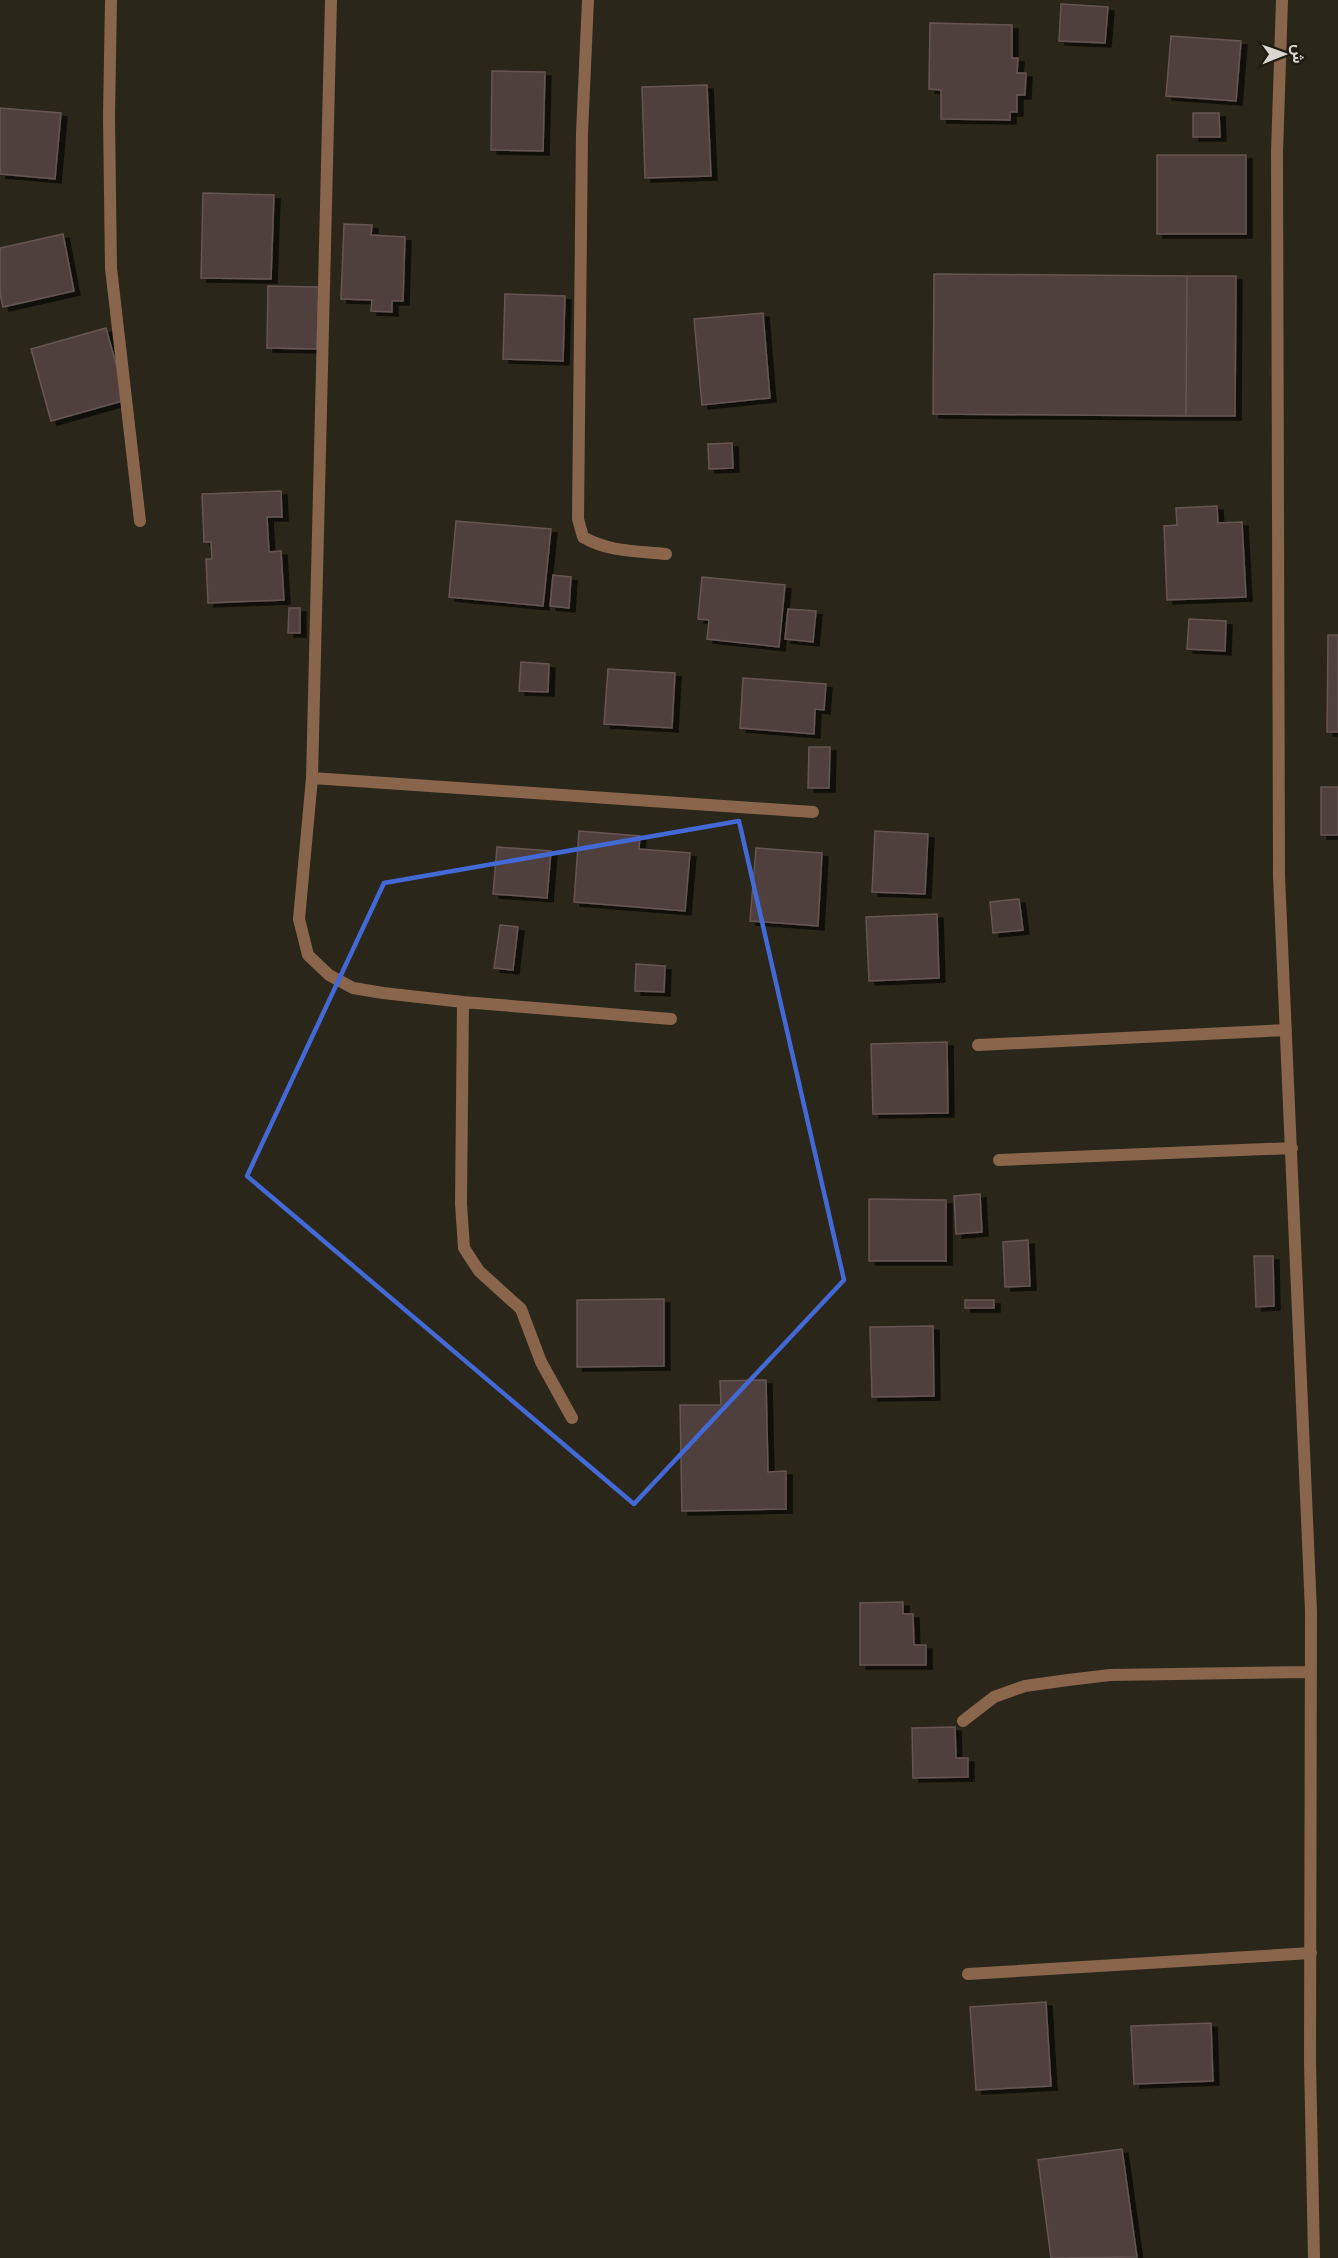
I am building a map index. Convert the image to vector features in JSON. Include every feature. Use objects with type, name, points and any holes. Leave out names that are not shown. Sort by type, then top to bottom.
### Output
[{"type":"street","points":[[111,0],[109,117],[111,268],[140,521]]},
{"type":"street","points":[[331,0],[312,778],[299,919],[308,955],[329,975],[353,988],[463,1002],[671,1019]]},
{"type":"street","points":[[588,0],[582,133],[578,519],[583,537],[595,544],[614,549],[666,554]]},
{"type":"street","points":[[1282,0],[1276,152],[1279,852],[1311,1611],[1314,2258]]},
{"type":"street","points":[[312,778],[813,812]]},
{"type":"street","points":[[463,1002],[460,1204],[464,1248],[479,1271],[521,1309],[541,1362],[572,1418]]},
{"type":"street","points":[[978,1045],[1287,1030]]},
{"type":"street","points":[[999,1160],[1292,1148]]},
{"type":"street","points":[[963,1720],[994,1697],[1025,1686],[1068,1680],[1110,1675],[1311,1672]]},
{"type":"street","points":[[968,1974],[1311,1953]]},
{"type":"highlighted area","points":[[739,821],[844,1280],[634,1504],[247,1176],[384,883]]},
{"type":"building","points":[[1061,4],[1108,7],[1105,43],[1059,41]]},
{"type":"building","points":[[930,23],[1012,25],[1012,58],[1018,58],[1017,73],[1026,73],[1025,95],[1017,95],[1017,112],[1010,112],[1010,120],[941,119],[941,90],[929,89]]},
{"type":"building","points":[[1171,36],[1241,41],[1236,101],[1166,96]]},
{"type":"building","points":[[492,71],[545,72],[543,151],[491,150]]},
{"type":"building","points":[[707,85],[711,176],[645,178],[642,87]]},
{"type":"building","points":[[0,108],[61,113],[55,179],[0,174]]},
{"type":"building","points":[[1193,113],[1219,113],[1220,137],[1193,137]]},
{"type":"building","points":[[1157,155],[1246,155],[1246,234],[1157,234]]},
{"type":"building","points":[[203,193],[274,195],[271,279],[201,278]]},
{"type":"building","points":[[344,224],[372,225],[371,235],[405,237],[403,301],[392,301],[392,312],[371,311],[372,300],[341,299]]},
{"type":"building","points":[[63,234],[74,291],[3,307],[0,294],[0,248]]},
{"type":"building","points":[[934,274],[1187,276],[1186,416],[933,414]]},
{"type":"building","points":[[1187,276],[1236,276],[1235,416],[1186,416]]},
{"type":"building","points":[[268,286],[319,287],[317,349],[267,348]]},
{"type":"building","points":[[505,294],[565,296],[563,361],[503,359]]},
{"type":"building","points":[[763,313],[770,398],[702,405],[694,319]]},
{"type":"building","points":[[106,328],[126,400],[51,421],[31,349]]},
{"type":"building","points":[[732,443],[733,468],[709,469],[708,444]]},
{"type":"building","points":[[281,491],[282,517],[267,517],[269,552],[281,551],[284,600],[208,603],[206,559],[212,559],[211,542],[204,542],[202,494]]},
{"type":"building","points":[[1217,506],[1218,523],[1242,522],[1246,597],[1167,600],[1164,526],[1177,525],[1176,508]]},
{"type":"building","points":[[456,521],[551,529],[543,606],[449,597]]},
{"type":"building","points":[[553,575],[571,577],[569,608],[550,606]]},
{"type":"building","points":[[702,577],[785,585],[779,647],[707,639],[709,620],[698,619]]},
{"type":"building","points":[[289,608],[300,608],[300,633],[288,633]]},
{"type":"building","points":[[788,609],[816,611],[813,642],[785,639]]},
{"type":"building","points":[[1189,619],[1226,621],[1225,651],[1187,649]]},
{"type":"building","points":[[1328,635],[1338,635],[1338,732],[1327,732]]},
{"type":"building","points":[[521,662],[549,664],[548,692],[519,691]]},
{"type":"building","points":[[608,669],[675,673],[672,728],[604,724]]},
{"type":"building","points":[[743,678],[826,684],[824,710],[815,709],[814,734],[740,728]]},
{"type":"building","points":[[809,747],[830,747],[829,788],[808,788]]},
{"type":"building","points":[[1321,787],[1338,787],[1338,835],[1321,835]]},
{"type":"building","points":[[579,831],[640,836],[639,849],[690,853],[685,911],[574,902]]},
{"type":"building","points":[[875,831],[928,834],[925,894],[872,892]]},
{"type":"building","points":[[497,847],[551,851],[547,898],[493,894]]},
{"type":"building","points":[[756,848],[822,853],[818,926],[750,921]]},
{"type":"building","points":[[1019,899],[1023,930],[993,933],[990,902]]},
{"type":"building","points":[[937,914],[939,978],[869,981],[866,917]]},
{"type":"building","points":[[500,925],[518,927],[513,970],[494,968]]},
{"type":"building","points":[[636,964],[665,966],[664,992],[635,991]]},
{"type":"building","points":[[947,1042],[948,1113],[873,1114],[871,1044]]},
{"type":"building","points":[[980,1194],[982,1232],[956,1234],[954,1196]]},
{"type":"building","points":[[869,1199],[946,1200],[946,1261],[869,1261]]},
{"type":"building","points":[[1028,1240],[1030,1286],[1005,1287],[1003,1242]]},
{"type":"building","points":[[1254,1256],[1273,1256],[1274,1306],[1256,1307]]},
{"type":"building","points":[[664,1299],[664,1366],[577,1367],[577,1300]]},
{"type":"building","points":[[965,1300],[994,1300],[994,1308],[965,1308]]},
{"type":"building","points":[[933,1326],[934,1396],[872,1397],[870,1327]]},
{"type":"building","points":[[766,1380],[768,1472],[786,1471],[786,1509],[682,1511],[680,1405],[721,1405],[720,1381]]},
{"type":"building","points":[[903,1602],[903,1614],[913,1614],[914,1645],[926,1645],[926,1665],[860,1665],[860,1603]]},
{"type":"building","points":[[955,1727],[956,1758],[968,1758],[968,1777],[913,1778],[912,1728]]},
{"type":"building","points":[[1046,2002],[1051,2086],[976,2090],[970,2007]]},
{"type":"building","points":[[1211,2023],[1213,2081],[1134,2084],[1131,2026]]},
{"type":"building","points":[[1122,2149],[1137,2257],[1051,2258],[1038,2160]]}]
